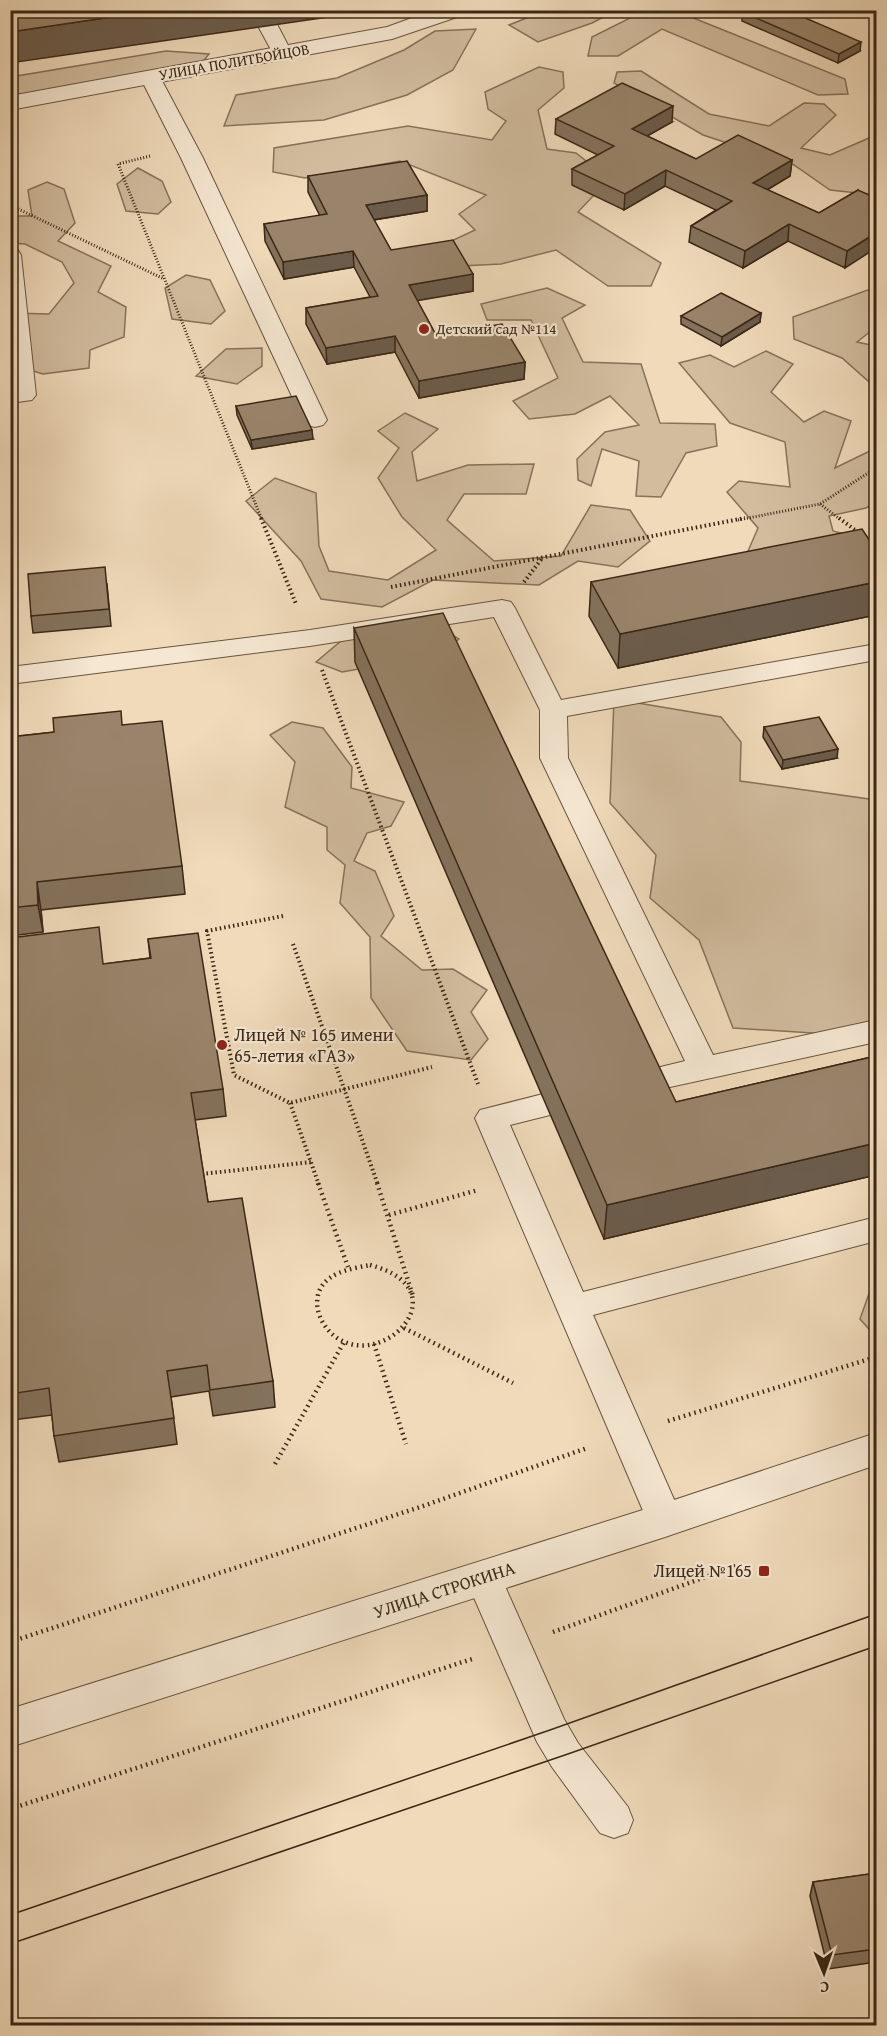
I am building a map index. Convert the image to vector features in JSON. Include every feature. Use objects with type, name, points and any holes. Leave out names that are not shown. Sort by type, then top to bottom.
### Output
[{"type":"street","name":"УЛИЦА ПОЛИТБОЙЦОВ","points":[[10,103],[392,33],[455,10]]},
{"type":"street","name":"УЛИЦА СТРОКИНА","points":[[10,1728],[665,1520],[876,1449]]},
{"type":"lane","points":[[268,26],[282,53]]},
{"type":"lane","points":[[150,77],[186,147],[315,420]]},
{"type":"lane","points":[[10,255],[24,395],[10,396]]},
{"type":"lane","points":[[10,676],[310,638],[502,608],[553,710],[554,758],[704,1068]]},
{"type":"lane","points":[[553,710],[876,652]]},
{"type":"lane","points":[[646,1081],[876,1031]]},
{"type":"lane","points":[[547,1105],[491,1118],[665,1520]]},
{"type":"lane","points":[[574,1307],[876,1229]]},
{"type":"lane","points":[[483,1577],[550,1730],[565,1755],[614,1820]]},
{"type":"path","points":[[186,147],[118,164],[310,638],[491,1118]]},
{"type":"path","points":[[10,206],[164,280]]},
{"type":"path","points":[[390,587],[820,504],[876,468]]},
{"type":"path","points":[[820,504],[876,546]]},
{"type":"path","points":[[283,916],[207,931],[234,1075],[290,1104],[432,1067]]},
{"type":"path","points":[[293,944],[389,1215],[413,1296],[412,1312],[404,1328],[392,1337],[374,1344],[361,1345],[344,1342],[327,1333],[317,1319],[314,1303],[319,1287],[332,1275],[348,1267],[370,1265],[390,1270],[405,1281],[413,1296]]},
{"type":"path","points":[[290,1104],[348,1267]]},
{"type":"path","points":[[202,1174],[311,1162]]},
{"type":"path","points":[[389,1215],[483,1189]]},
{"type":"path","points":[[404,1328],[513,1383]]},
{"type":"path","points":[[275,1464],[344,1342]]},
{"type":"path","points":[[374,1344],[406,1444]]},
{"type":"path","points":[[10,1642],[402,1514],[628,1434],[876,1357]]},
{"type":"path","points":[[10,1809],[513,1646],[736,1566]]},
{"type":"shaded area","points":[[544,11],[615,11],[592,23],[538,42],[509,25]]},
{"type":"shaded area","points":[[676,11],[845,79],[848,94],[818,95],[662,29],[618,56],[588,56],[592,37],[634,16]]},
{"type":"shaded area","points":[[476,29],[453,70],[407,95],[324,120],[224,126],[236,95],[337,78],[404,50],[435,31]]},
{"type":"shaded area","points":[[166,51],[209,54],[191,77],[11,95],[11,77]]},
{"type":"shaded area","points":[[539,67],[563,72],[564,88],[538,110],[547,149],[576,153],[609,179],[578,212],[661,263],[651,286],[608,286],[556,250],[501,264],[440,267],[430,251],[475,230],[459,214],[486,195],[400,161],[305,178],[273,172],[274,148],[408,126],[492,140],[506,121],[488,109],[485,92]]},
{"type":"shaded area","points":[[641,71],[709,114],[769,126],[804,103],[824,104],[836,115],[801,148],[830,155],[876,135],[876,195],[830,190],[794,165],[703,135],[614,83],[617,72]]},
{"type":"shaded area","points":[[138,168],[162,181],[171,202],[158,214],[126,211],[117,184]]},
{"type":"shaded area","points":[[47,182],[64,189],[75,223],[58,241],[111,266],[98,292],[126,307],[124,337],[90,350],[89,368],[43,374],[16,366],[11,313],[49,314],[74,283],[62,262],[25,244],[11,243],[11,216],[32,216],[28,190]]},
{"type":"shaded area","points":[[186,275],[210,280],[225,311],[211,324],[172,319],[165,288]]},
{"type":"shaded area","points":[[876,287],[876,327],[857,342],[876,346],[876,388],[842,358],[794,339],[793,317]]},
{"type":"shaded area","points":[[547,288],[585,305],[562,318],[583,362],[641,364],[660,423],[715,424],[717,446],[686,453],[661,497],[636,496],[639,461],[602,449],[591,486],[578,480],[577,459],[605,432],[639,425],[610,396],[575,414],[529,419],[513,401],[558,378],[531,320],[487,320],[481,304]]},
{"type":"shaded area","points":[[262,348],[262,366],[237,384],[196,376],[226,349]]},
{"type":"shaded area","points":[[766,351],[793,364],[771,392],[804,422],[824,411],[851,421],[835,468],[876,448],[876,502],[866,508],[829,516],[833,531],[867,540],[745,558],[758,528],[727,492],[739,481],[790,487],[785,442],[730,423],[679,363],[710,355],[734,367]]},
{"type":"shaded area","points":[[405,413],[438,429],[412,452],[417,481],[468,465],[534,464],[526,494],[464,494],[447,520],[494,561],[561,556],[591,505],[630,510],[650,541],[618,567],[578,561],[539,585],[433,580],[382,607],[321,599],[301,561],[246,501],[275,478],[316,493],[319,546],[329,571],[388,580],[436,550],[402,517],[378,478],[399,448],[378,431]]},
{"type":"shaded area","points":[[437,625],[459,639],[439,655],[342,672],[316,662],[341,641]]},
{"type":"shaded area","points":[[614,699],[721,717],[741,742],[740,781],[876,800],[876,1032],[859,1036],[733,1028],[699,940],[650,898],[656,855],[610,803]]},
{"type":"shaded area","points":[[292,722],[323,728],[352,767],[351,788],[404,802],[391,826],[367,833],[354,861],[375,871],[394,916],[381,936],[422,970],[453,969],[487,990],[471,1012],[488,1039],[471,1060],[407,1051],[371,998],[370,937],[340,903],[345,865],[327,850],[327,827],[285,807],[295,762],[270,735]]},
{"type":"shaded area","points":[[876,1287],[876,1337],[860,1319],[871,1288]]},
{"type":"building","points":[[10,10],[159,10],[10,32]]},
{"type":"building","points":[[746,10],[787,10],[861,42],[839,54],[742,12]]},
{"type":"building","points":[[622,83],[673,106],[632,129],[696,159],[738,135],[792,160],[753,183],[819,213],[858,190],[876,198],[876,233],[847,251],[789,224],[745,251],[691,226],[732,201],[666,170],[625,194],[572,169],[614,146],[556,119]]},
{"type":"building","points":[[407,161],[427,195],[366,205],[391,250],[453,240],[473,274],[409,285],[436,335],[502,324],[525,362],[419,381],[395,336],[326,348],[306,308],[378,296],[353,251],[283,262],[264,224],[327,214],[308,176]]},
{"type":"building","points":[[721,293],[761,313],[722,337],[681,316]]},
{"type":"building","points":[[296,396],[312,430],[251,440],[236,406]]},
{"type":"building","points":[[862,529],[876,550],[876,582],[620,634],[591,582]]},
{"type":"building","points":[[105,567],[109,609],[31,616],[28,574]]},
{"type":"building","points":[[443,613],[676,1102],[876,1056],[876,1143],[607,1205],[354,628]]},
{"type":"building","points":[[121,711],[122,725],[162,721],[182,866],[37,882],[38,905],[10,908],[10,737],[54,732],[53,718]]},
{"type":"building","points":[[819,717],[838,749],[783,760],[764,727]]},
{"type":"building","points":[[99,927],[103,964],[151,958],[148,939],[198,933],[223,1089],[191,1093],[208,1202],[242,1198],[273,1381],[210,1390],[207,1365],[167,1371],[174,1418],[54,1436],[49,1388],[10,1394],[10,938]]},
{"type":"building","points":[[876,1873],[876,1949],[832,1955],[813,1882]]},
{"type":"tram line","points":[[10,1915],[550,1730],[876,1614]]},
{"type":"tram line","points":[[10,1944],[565,1755],[876,1646]]},
{"type":"place","name":"Детский сад №114","points":[[424,329]]},
{"type":"place","name":"Лицей № 165 имени 65-летия «ГАЗ»","points":[[222,1045]]},
{"type":"place","name":"Лицей №165","points":[[764,1571]]}]
